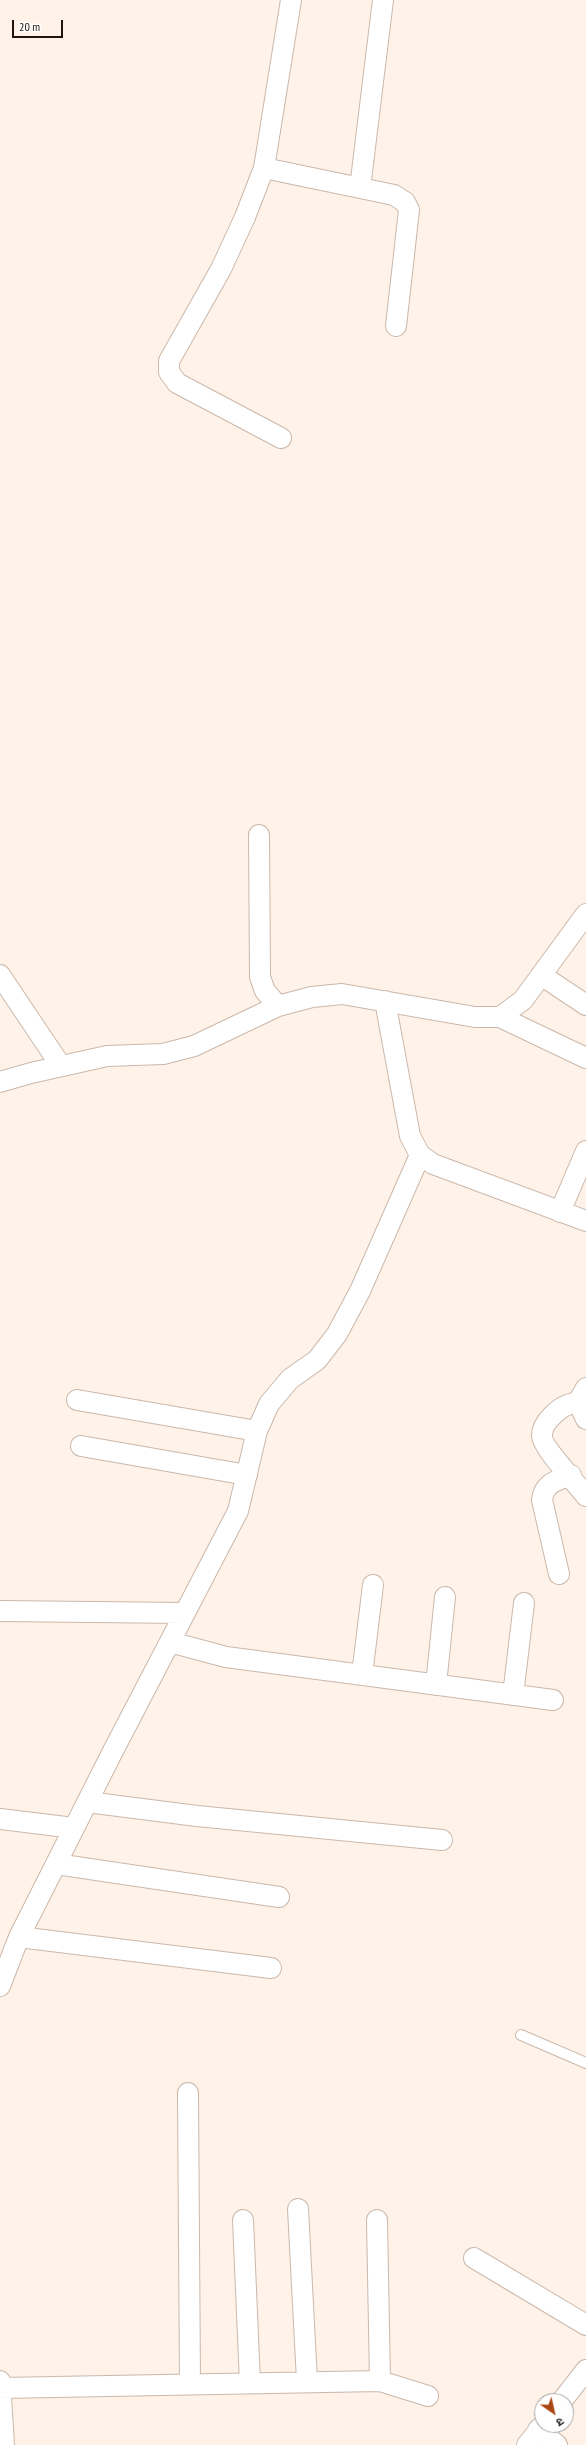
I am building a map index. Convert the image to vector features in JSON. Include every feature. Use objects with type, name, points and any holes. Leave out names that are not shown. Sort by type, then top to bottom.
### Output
[{"type":"street","points":[[281,438],[177,383],[169,372],[168,361],[221,269],[245,217],[264,168],[291,0]]},
{"type":"street","points":[[360,188],[383,0]]},
{"type":"street","points":[[264,168],[394,195],[405,202],[409,210],[396,326]]},
{"type":"street","points":[[259,835],[260,977],[265,991],[278,1006]]},
{"type":"street","points":[[500,1017],[523,1000],[586,914]]},
{"type":"street","points":[[0,975],[61,1066]]},
{"type":"street","points":[[541,975],[586,1005]]},
{"type":"street","points":[[0,1082],[61,1066],[108,1056],[163,1054],[194,1046],[278,1006],[312,997],[342,994],[475,1017],[500,1017],[586,1058]]},
{"type":"street","points":[[385,1002],[410,1136],[420,1155],[433,1164],[586,1221]]},
{"type":"street","points":[[560,1212],[586,1151]]},
{"type":"street","points":[[0,1986],[19,1937],[87,1802],[238,1511],[257,1431],[269,1404],[290,1379],[317,1360],[337,1334],[360,1291],[420,1155]]},
{"type":"street","points":[[77,1400],[257,1431]]},
{"type":"street","points":[[583,1403],[567,1404],[560,1409],[546,1423],[541,1434],[544,1445],[586,1496]]},
{"type":"street","points":[[81,1446],[247,1474]]},
{"type":"street","points":[[559,1574],[542,1500],[543,1492],[548,1484],[571,1476]]},
{"type":"street","points":[[362,1675],[373,1585]]},
{"type":"street","points":[[436,1685],[445,1597]]},
{"type":"street","points":[[513,1695],[524,1603]]},
{"type":"street","points":[[0,1611],[185,1612]]},
{"type":"street","points":[[170,1642],[226,1657],[553,1700]]},
{"type":"street","points":[[87,1802],[197,1816],[442,1840]]},
{"type":"street","points":[[0,1819],[74,1828]]},
{"type":"street","points":[[56,1864],[279,1896]]},
{"type":"street","points":[[19,1937],[271,1968]]},
{"type":"street","points":[[188,2093],[190,2384]]},
{"type":"street","points":[[298,2209],[307,2381]]},
{"type":"street","points":[[243,2220],[250,2383]]},
{"type":"street","points":[[377,2220],[380,2381]]},
{"type":"street","points":[[474,2258],[586,2325]]},
{"type":"street","points":[[568,2393],[585,2371]]},
{"type":"street","points":[[0,2381],[4,2445]]},
{"type":"street","points":[[0,2388],[307,2381],[380,2381],[428,2396]]},
{"type":"street","points":[[536,2433],[557,2445]]},
{"type":"lane","points":[[520,2035],[586,2063]]}]
